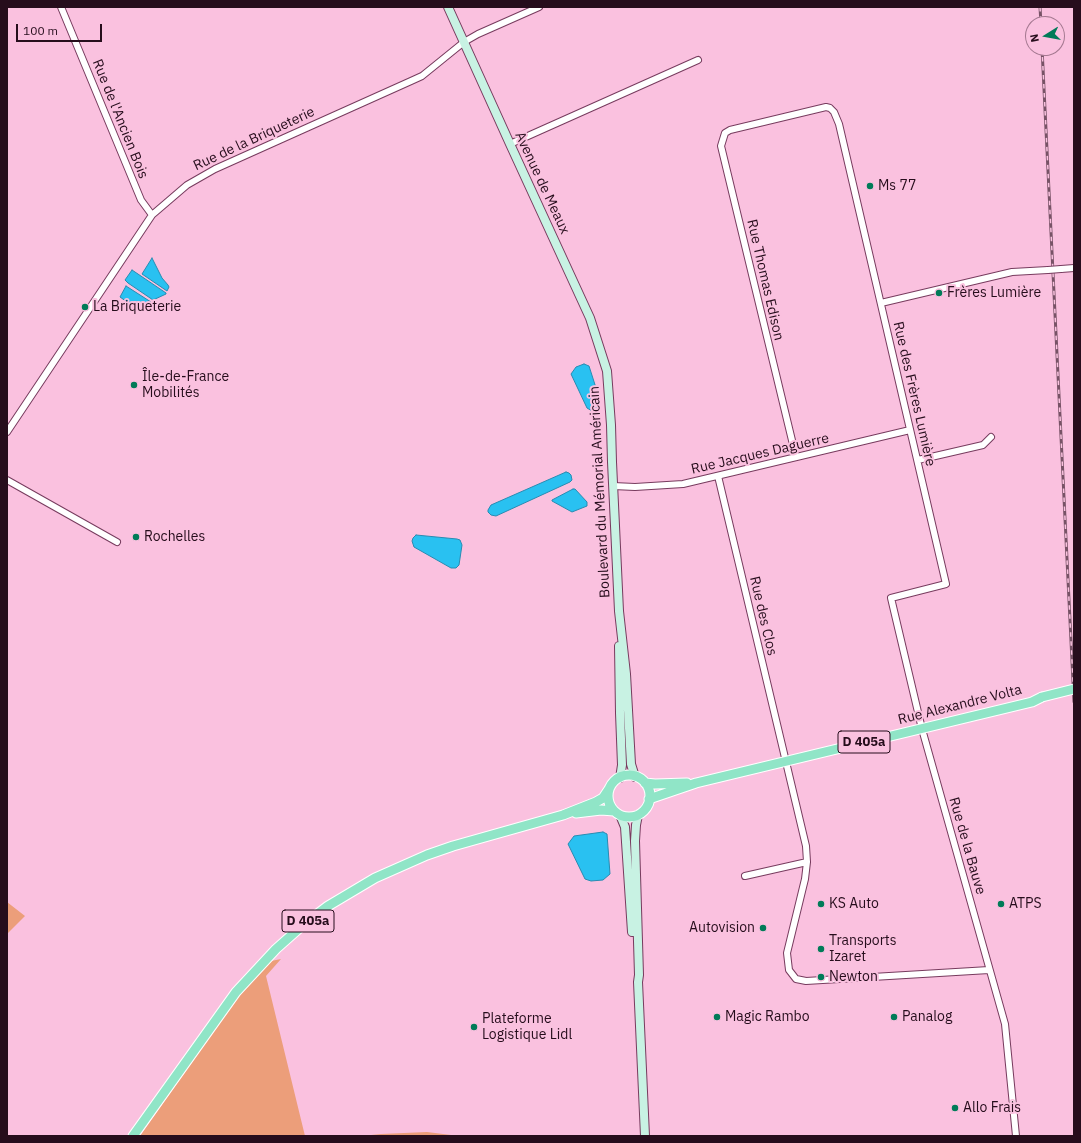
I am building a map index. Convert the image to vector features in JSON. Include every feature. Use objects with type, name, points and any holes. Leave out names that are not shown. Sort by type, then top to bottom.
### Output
[{"type":"main road","points":[[1043,699],[1074,689]]},
{"type":"main road","points":[[1043,699],[1074,695]]},
{"type":"main road","name":"Rue Alexandre Volta","points":[[649,799],[696,783],[785,760],[922,729],[1043,699]]},
{"type":"main road","points":[[630,776],[635,777],[644,783],[648,788],[649,799],[646,808],[638,815],[626,817],[617,813],[608,801],[609,790],[620,778],[630,776]]},
{"type":"main road","name":"Rue Alexandre Volta","points":[[644,783],[696,783]]},
{"type":"main road","name":"D 405a","points":[[133,1136],[236,992],[276,949],[303,925],[328,906],[375,878],[427,855],[453,846],[563,815],[596,802],[603,798],[609,790]]},
{"type":"main road","name":"D 405a","points":[[563,815],[601,810],[617,813]]},
{"type":"street","name":"Rue de l'Ancien Bois","points":[[61,7],[141,200],[152,215]]},
{"type":"street","name":"Avenue de Meaux","points":[[448,7],[590,318],[606,371]]},
{"type":"street","name":"Rue de la Briqueterie","points":[[7,432],[152,215],[187,185],[215,169],[422,76],[464,42],[478,34],[539,7]]},
{"type":"street","points":[[510,144],[698,60]]},
{"type":"street","name":"Rue des Frères Lumière","points":[[749,124],[826,107],[830,108],[834,112],[839,124],[946,584],[891,598],[922,729]]},
{"type":"street","name":"Rue Thomas Edison","points":[[749,124],[724,133],[721,146],[796,457]]},
{"type":"street","points":[[881,303],[1012,272],[1074,268]]},
{"type":"street","name":"Boulevard du Mémorial Américain","points":[[606,371],[611,425],[619,611]]},
{"type":"street","name":"Rue Jacques Daguerre","points":[[613,486],[635,487],[683,484],[910,430]]},
{"type":"street","points":[[918,460],[983,445],[991,437]]},
{"type":"street","name":"Rue des Clos","points":[[718,476],[806,846],[807,862],[805,879],[787,953],[789,970],[796,980],[806,981],[989,970]]},
{"type":"street","points":[[7,480],[116,542]]},
{"type":"street","points":[[619,611],[626,674],[631,764],[635,777]]},
{"type":"street","points":[[619,611],[618,673],[622,765],[620,778]]},
{"type":"street","name":"Rue de la Bauve","points":[[922,729],[1005,1024],[1016,1136]]},
{"type":"street","points":[[617,813],[625,827],[635,975],[638,982]]},
{"type":"street","points":[[638,815],[635,832],[638,982],[645,1136]]},
{"type":"street","points":[[745,876],[807,862]]},
{"type":"shaded area","points":[[7,902],[25,916],[7,934]]},
{"type":"shaded area","points":[[281,959],[266,976],[305,1136],[140,1136],[241,992],[271,961]]},
{"type":"shaded area","points":[[427,1132],[459,1136],[361,1136],[381,1134]]},
{"type":"water","points":[[152,258],[162,278],[169,287],[167,291],[142,274]]},
{"type":"water","points":[[132,270],[166,294],[153,300],[128,283],[125,280]]},
{"type":"water","points":[[126,286],[151,302],[137,309],[120,297]]},
{"type":"water","points":[[584,364],[589,366],[597,391],[599,406],[596,410],[592,411],[587,408],[571,374],[576,367]]},
{"type":"water","points":[[566,472],[571,475],[572,480],[570,482],[496,516],[491,515],[488,512],[491,505]]},
{"type":"water","points":[[575,489],[587,502],[587,506],[572,512],[552,501],[552,500]]},
{"type":"water","points":[[416,535],[460,540],[462,545],[459,565],[456,568],[451,568],[414,547],[412,541]]},
{"type":"water","points":[[603,832],[607,834],[610,874],[603,880],[591,881],[585,879],[568,844],[574,836]]},
{"type":"railway","points":[[1040,7],[1041,16]]},
{"type":"railway","points":[[1042,56],[1074,702]]},
{"type":"place","name":"Ms 77","points":[[870,186]]},
{"type":"place","name":"Frères Lumière","points":[[939,293]]},
{"type":"place","name":"La Briqueterie","points":[[85,307]]},
{"type":"place","name":"Île-de-France Mobilités","points":[[134,385]]},
{"type":"place","name":"Rochelles","points":[[136,537]]},
{"type":"place","name":"KS Auto","points":[[821,904]]},
{"type":"place","name":"ATPS","points":[[1001,904]]},
{"type":"place","name":"Autovision","points":[[763,928]]},
{"type":"place","name":"Transports Izaret","points":[[821,949]]},
{"type":"place","name":"Newton","points":[[821,977]]},
{"type":"place","name":"Magic Rambo","points":[[717,1017]]},
{"type":"place","name":"Panalog","points":[[894,1017]]},
{"type":"place","name":"Plateforme Logistique Lidl","points":[[474,1027]]},
{"type":"place","name":"Allo Frais","points":[[955,1108]]}]
